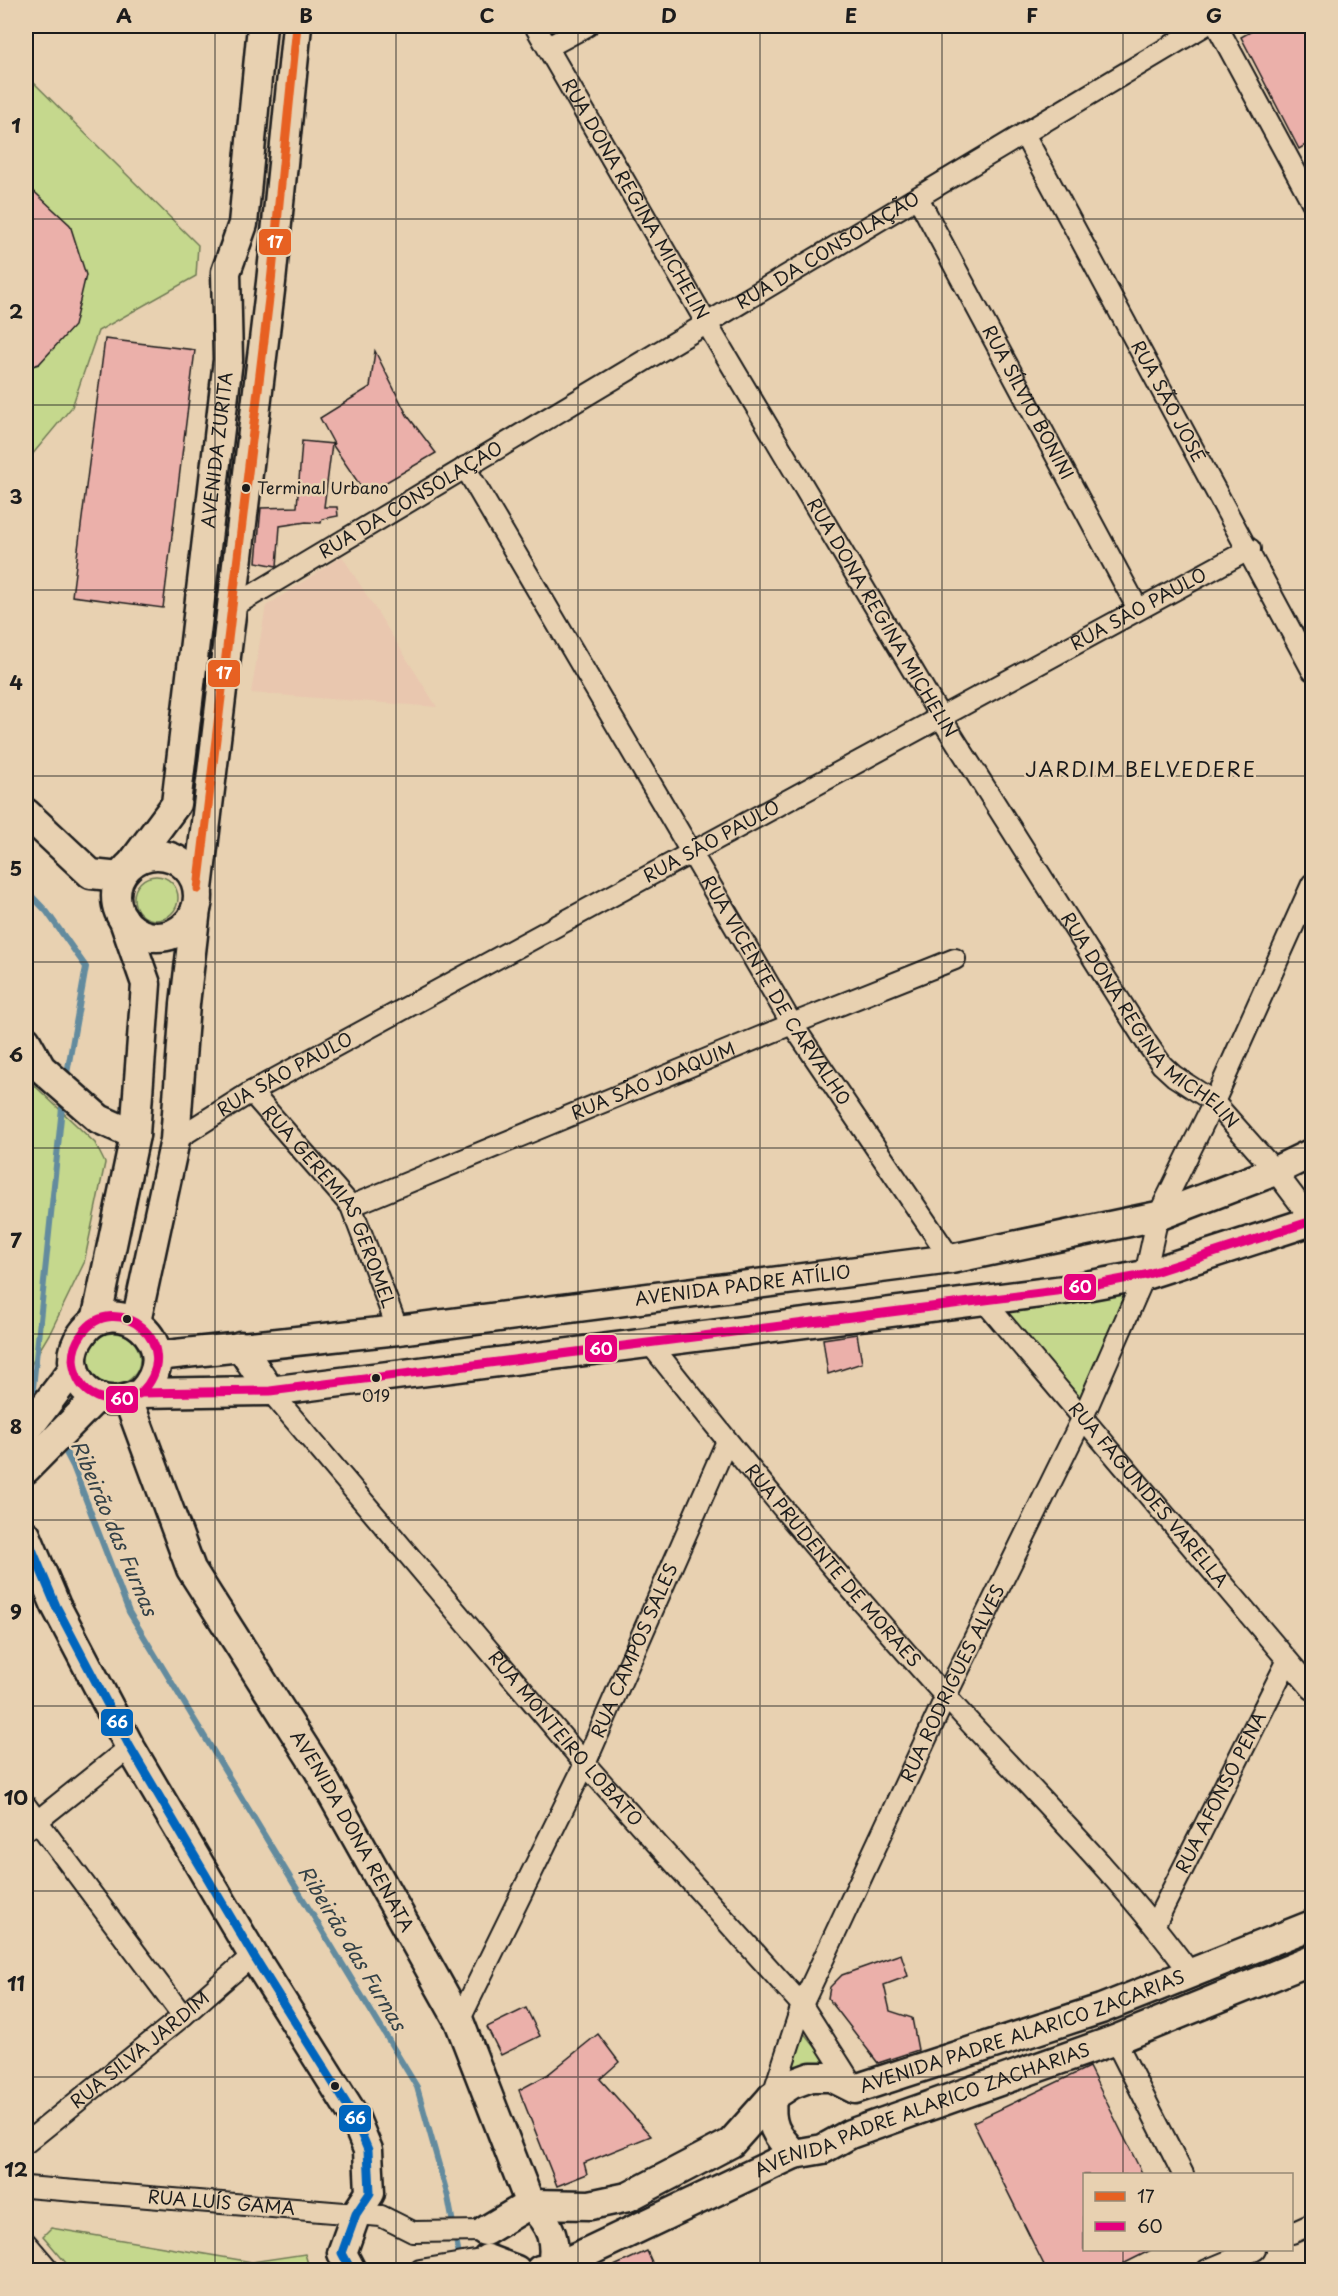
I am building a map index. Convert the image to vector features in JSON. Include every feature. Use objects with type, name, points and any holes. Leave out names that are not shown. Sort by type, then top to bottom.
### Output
[{"type":"street","name":"AVENIDA ZURITA","points":[[126,870],[176,804],[228,360],[226,272],[243,224],[262,26]]},
{"type":"street","name":"AVENIDA ZURITA","points":[[136,1322],[176,1140],[185,1005],[234,606],[297,26]]},
{"type":"street","name":"RUA DONA REGINA MICHELIN","points":[[535,26],[706,324],[941,718],[1148,1045],[1162,1065],[1174,1076],[1214,1102],[1275,1171],[1312,1221]]},
{"type":"street","points":[[548,47],[587,26]]},
{"type":"street","name":"RUA DA CONSOLAÇÃO","points":[[234,606],[1204,26]]},
{"type":"street","points":[[1217,26],[1312,202]]},
{"type":"street","name":"RUA SÃO JOSÉ","points":[[1024,134],[1250,549],[1312,670]]},
{"type":"street","name":"RUA SÍLVIO BONINI","points":[[918,198],[1138,609]]},
{"type":"street","points":[[226,272],[271,282]]},
{"type":"street","name":"RUA VICENTE DE CARVALHO","points":[[465,467],[792,1024],[951,1259]]},
{"type":"street","name":"RUA SÃO PAULO","points":[[176,1140],[250,1092],[1250,549]]},
{"type":"street","points":[[26,813],[92,874],[126,870],[152,855],[172,857],[184,865],[193,876],[197,899],[185,926],[169,935],[156,937],[132,928],[123,918]]},
{"type":"street","points":[[96,1321],[135,1135],[146,984],[116,898],[126,870]]},
{"type":"street","name":"RUA RODRIGUES ALVES","points":[[772,2097],[802,2005],[945,1696],[1083,1417],[1145,1275],[1158,1216],[1214,1102],[1312,884]]},
{"type":"street","name":"RUA SÃO JOAQUIM","points":[[351,1206],[955,959]]},
{"type":"street","points":[[26,1041],[41,1068],[99,1119],[135,1135]]},
{"type":"street","name":"RUA GEREMIAS GEROMEL","points":[[250,1092],[351,1206],[398,1330]]},
{"type":"street","name":"AVENIDA PADRE ATÍLIO","points":[[157,1356],[398,1330],[951,1259],[1158,1216],[1275,1171],[1312,1153]]},
{"type":"street","points":[[134,1396],[150,1383],[156,1370],[157,1356],[154,1343],[147,1331],[136,1322],[116,1317],[96,1321],[77,1341],[73,1354],[74,1368],[82,1385],[97,1397],[118,1402],[134,1396],[270,1391],[648,1341],[1064,1290],[1145,1275],[1312,1221]]},
{"type":"street","name":"RUA FAGUNDES VARELLA","points":[[984,1301],[1312,1689]]},
{"type":"street","name":"RUA PRUDENTE DE MORAES","points":[[648,1341],[727,1441],[945,1696],[1155,1924],[1191,1974]]},
{"type":"street","points":[[240,1346],[270,1391]]},
{"type":"street","points":[[26,1431],[74,1368]]},
{"type":"street","name":"RUA MONTEIRO LOBATO","points":[[270,1391],[585,1764],[802,2005],[855,2089]]},
{"type":"street","name":"AVENIDA DONA RENATA","points":[[134,1396],[191,1569],[318,1769],[459,2021],[530,2204],[544,2218],[552,2232],[554,2255],[547,2270]]},
{"type":"street","points":[[26,1469],[97,1397]]},
{"type":"street","name":"RUA CAMPOS SALES","points":[[459,2021],[585,1764],[727,1441]]},
{"type":"street","points":[[26,1534],[56,1606],[130,1747],[253,1955],[354,2116],[368,2150],[369,2193],[356,2214],[342,2253],[351,2271]]},
{"type":"street","name":"RUA AFONSO PENA","points":[[1155,1924],[1287,1662]]},
{"type":"street","points":[[130,1747],[29,1819],[183,2016]]},
{"type":"street","name":"AVENIDA PADRE ALARICO ZACARIAS","points":[[530,2204],[590,2205],[628,2197],[731,2143],[772,2097],[792,2084],[811,2077],[831,2076],[855,2089],[1101,2009],[1312,1925]]},
{"type":"street","name":"RUA SILVA JARDIM","points":[[26,2143],[183,2016],[253,1955]]},
{"type":"street","name":"AVENIDA PADRE ALARICO ZACHARIAS","points":[[547,2270],[794,2154],[823,2149],[850,2134],[1115,2040],[1312,1960]]},
{"type":"street","points":[[1115,2040],[1182,2173]]},
{"type":"street","points":[[850,2134],[857,2111],[855,2089]]},
{"type":"street","points":[[772,2097],[770,2118],[778,2137],[794,2154]]},
{"type":"street","name":"RUA LUÍS GAMA","points":[[26,2187],[381,2216],[413,2232],[485,2231]]},
{"type":"street","points":[[485,2231],[530,2204]]},
{"type":"street","points":[[1293,2233],[1312,2224]]},
{"type":"street","points":[[26,2243],[49,2271]]},
{"type":"street","points":[[1206,2271],[1252,2251]]},
{"type":"street","points":[[420,2271],[487,2259],[516,2271]]},
{"type":"shaded area","points":[[342,556],[437,707],[251,693],[266,606]]},
{"type":"green space","points":[[26,75],[198,245],[196,276],[98,331],[72,407],[26,462]]},
{"type":"green space","points":[[156,876],[171,883],[178,898],[171,913],[156,920],[141,913],[134,898],[141,883]]},
{"type":"green space","points":[[26,1071],[34,1085],[95,1143],[105,1163],[84,1263],[51,1331],[26,1373]]},
{"type":"green space","points":[[1125,1294],[1079,1402],[1002,1308]]},
{"type":"green space","points":[[109,1333],[119,1333],[128,1337],[136,1345],[140,1359],[136,1373],[128,1381],[119,1385],[109,1385],[100,1381],[92,1373],[88,1364],[88,1354],[92,1345],[100,1337]]},
{"type":"green space","points":[[802,2031],[832,2067],[789,2069]]},
{"type":"green space","points":[[51,2228],[252,2262],[305,2254],[310,2270],[72,2270],[43,2236]]},
{"type":"building","points":[[1261,26],[1312,26],[1312,141],[1299,149],[1241,37]]},
{"type":"building","points":[[26,184],[70,225],[86,275],[74,326],[39,364],[26,368]]},
{"type":"building","points":[[105,339],[195,350],[163,608],[72,596]]},
{"type":"building","points":[[375,351],[407,415],[436,453],[366,494],[332,444],[324,507],[337,507],[338,516],[322,519],[321,523],[306,522],[280,526],[277,566],[256,562],[261,508],[297,507],[302,441],[334,444],[320,418],[370,387]]},
{"type":"building","points":[[857,1334],[862,1363],[828,1374],[823,1339]]},
{"type":"building","points":[[901,1954],[908,1976],[884,1985],[890,2011],[912,2018],[918,2050],[878,2063],[828,1998],[830,1987],[842,1975]]},
{"type":"building","points":[[526,2008],[540,2036],[501,2055],[487,2027]]},
{"type":"building","points":[[598,2034],[619,2062],[600,2079],[651,2136],[584,2163],[587,2174],[557,2186],[519,2090],[547,2075]]},
{"type":"building","points":[[1089,2067],[1142,2173],[1083,2173],[1083,2251],[1149,2251],[1109,2271],[1047,2271],[973,2122]]},
{"type":"building","points":[[647,2251],[656,2271],[603,2271]]},
{"type":"waterway","name":"Ribeirão das Furnas","points":[[26,890],[47,912],[86,967],[66,1079]]},
{"type":"waterway","name":"Ribeirão das Furnas","points":[[39,1400],[33,1388],[63,1098]]},
{"type":"waterway","name":"Ribeirão das Furnas","points":[[61,1443],[73,1466],[129,1612],[417,2087],[448,2197],[460,2261]]},
{"type":"transit line","name":"17","points":[[198,889],[271,282],[297,26]]},
{"type":"transit line","name":"60","points":[[141,1393],[154,1374],[157,1356],[152,1340],[142,1327],[127,1319],[111,1316],[96,1321],[78,1340],[73,1360],[81,1383],[96,1397],[118,1400],[141,1393],[270,1391],[1064,1290],[1145,1275],[1312,1221]]},
{"type":"transit line","name":"66","points":[[26,1535],[56,1606],[130,1747],[253,1955],[354,2116],[368,2150],[370,2193],[356,2214],[342,2253],[351,2270]]},
{"type":"place","name":"Terminal Urbano","points":[[246,488]]},
{"type":"place","name":"019","points":[[376,1378]]},
{"type":"district","name":"JARDIM BELVEDERE","points":[[1141,770]]}]
